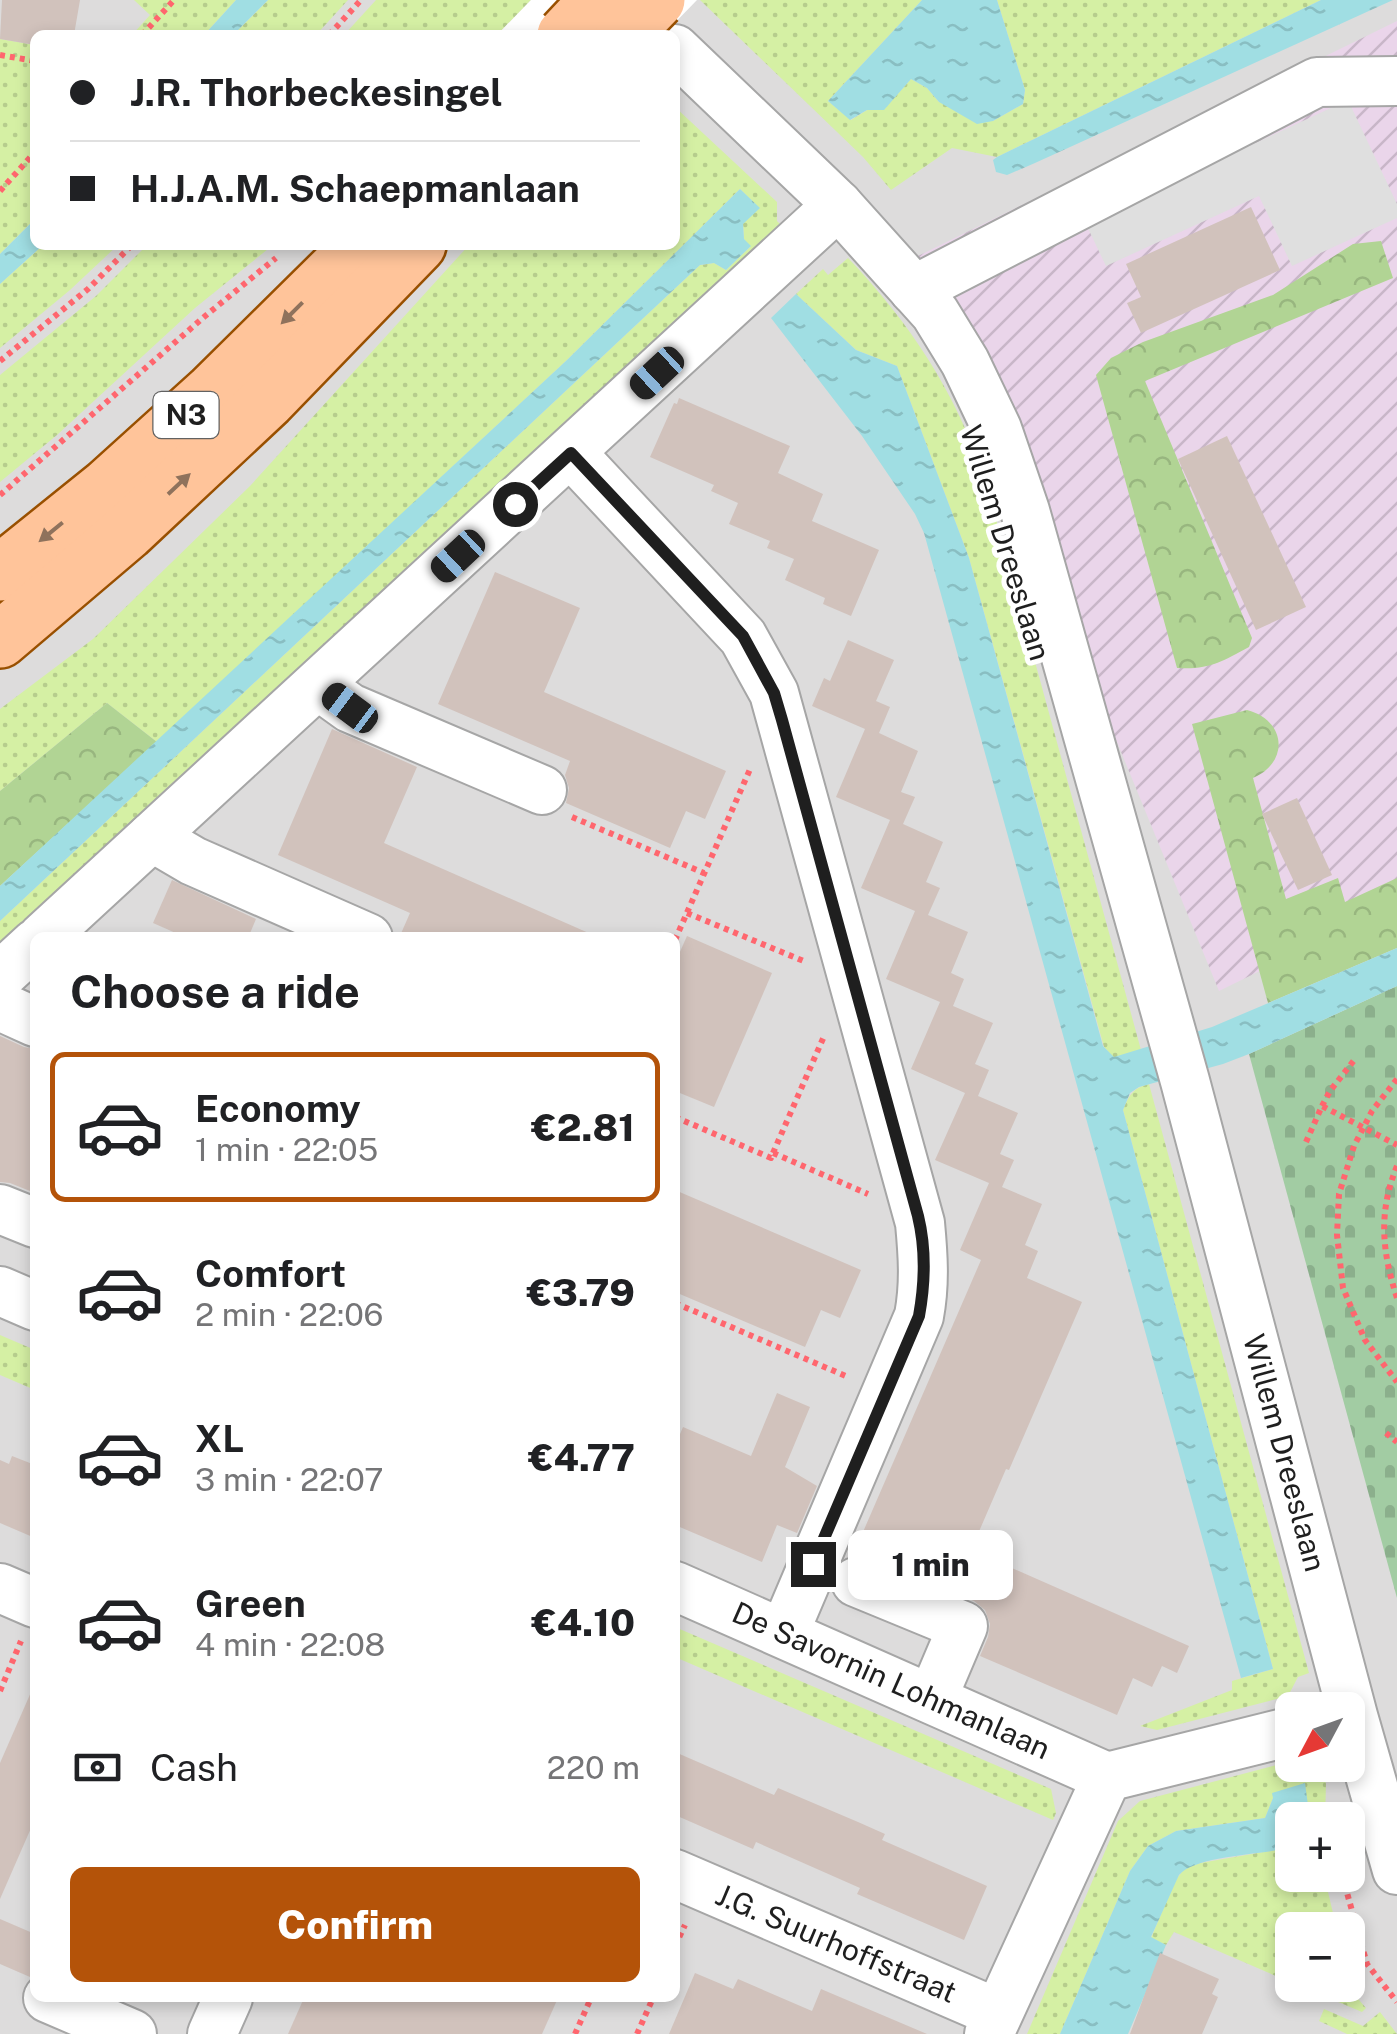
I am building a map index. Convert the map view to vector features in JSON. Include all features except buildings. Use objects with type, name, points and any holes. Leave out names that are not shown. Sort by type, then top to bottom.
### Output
[{"type":"main road","points":[[570,30],[598,0]]},
{"type":"main road","points":[[628,30],[657,0]]},
{"type":"main road","name":"N3","points":[[0,573],[107,487],[211,393],[356,250]]},
{"type":"main road","name":"N3","points":[[0,640],[128,532],[268,400],[413,250]]},
{"type":"street","points":[[623,0],[655,30]]},
{"type":"street","name":"Willem Dreeslaan","points":[[680,54],[838,205],[935,313],[997,428],[1025,511],[1185,1081],[1344,1692]]},
{"type":"street","points":[[914,290],[1316,82],[1397,82]]},
{"type":"street","points":[[49,932],[838,205]]},
{"type":"street","points":[[571,453],[743,636],[761,666],[778,706],[843,1001],[918,1216],[924,1261],[919,1316],[784,1633]]},
{"type":"street","points":[[318,684],[350,708],[542,790]]},
{"type":"street","points":[[152,837],[193,862],[354,932]]},
{"type":"street","points":[[0,976],[30,949]]},
{"type":"street","points":[[0,1006],[30,1020]]},
{"type":"street","points":[[0,1209],[30,1221]]},
{"type":"street","points":[[856,1582],[962,1626],[932,1699]]},
{"type":"street","points":[[0,1588],[30,1613]]},
{"type":"street","name":"De Savornin Lohmanlaan","points":[[680,1588],[1107,1778]]},
{"type":"street","points":[[993,2024],[1107,1778],[1275,1735]]},
{"type":"street","name":"Willem Dreeslaan","points":[[1365,1765],[1397,1870]]},
{"type":"street","name":"J.G. Suurhoffstraat","points":[[680,1876],[993,2024]]},
{"type":"street","points":[[59,2002],[132,2034]]},
{"type":"street","points":[[212,2034],[226,2002]]},
{"type":"path","points":[[147,30],[174,0]]},
{"type":"path","points":[[334,30],[362,0]]},
{"type":"path","points":[[0,54],[30,60]]},
{"type":"path","points":[[0,190],[30,157]]},
{"type":"path","points":[[0,360],[88,290],[127,250]]},
{"type":"path","name":"N3","points":[[0,494],[278,257]]},
{"type":"path","points":[[679,932],[778,706]]},
{"type":"path","points":[[542,790],[552,809],[704,873]]},
{"type":"path","points":[[680,1119],[771,1158],[843,1001],[687,913]]},
{"type":"path","points":[[1306,1142],[1330,1090],[1355,1058]]},
{"type":"path","points":[[1397,1079],[1372,1111],[1354,1146],[1339,1194],[1337,1235],[1343,1288],[1365,1340],[1397,1382]]},
{"type":"path","points":[[1322,1106],[1397,1145]]},
{"type":"path","points":[[774,1153],[918,1216]]},
{"type":"path","points":[[1397,1166],[1383,1222],[1386,1262],[1397,1298]]},
{"type":"path","points":[[680,1305],[886,1393]]},
{"type":"path","points":[[1386,1433],[1397,1442]]},
{"type":"path","points":[[0,1691],[30,1620]]},
{"type":"path","points":[[1347,1892],[1367,1964],[1397,2002]]},
{"type":"path","points":[[575,2034],[590,2002]]},
{"type":"path","points":[[636,2034],[650,2002]]},
{"type":"shaded area","points":[[0,0],[1397,0],[1397,2034],[0,2034]]},
{"type":"shaded area","points":[[1397,21],[1397,904],[1219,991],[918,256]]},
{"type":"shaded area","points":[[1348,100],[1397,204],[1397,218],[1292,266],[1259,196],[1106,266],[1085,222]]},
{"type":"green space","points":[[134,0],[236,0],[209,30],[136,30],[150,15]]},
{"type":"green space","points":[[268,0],[348,0],[321,30],[238,30]]},
{"type":"green space","points":[[376,0],[531,0],[502,30],[349,30]]},
{"type":"green space","points":[[700,0],[922,0],[828,101],[851,120],[867,110],[884,109],[911,79],[927,88],[939,102],[993,121],[1023,104],[1025,90],[997,0],[1321,0],[997,157],[952,148],[891,190],[863,157]]},
{"type":"green space","points":[[0,39],[30,44],[30,224],[0,254]]},
{"type":"green space","points":[[680,112],[777,202],[777,221],[782,226],[0,958],[0,921],[700,265],[714,263],[726,270],[750,247],[744,239],[743,223],[759,208],[740,189],[680,248]]},
{"type":"green space","points":[[1381,241],[1393,278],[1145,381],[1252,638],[1249,647],[1222,661],[1198,668],[1177,668],[1096,375],[1111,358],[1143,342],[1273,295],[1353,244]]},
{"type":"green space","points":[[37,250],[113,250],[0,348],[0,284]]},
{"type":"green space","points":[[142,250],[267,250],[195,308],[0,482],[0,375],[96,296]]},
{"type":"green space","points":[[464,250],[678,250],[567,360],[157,742],[107,703],[0,791],[0,709],[93,639],[250,486]]},
{"type":"green space","points":[[848,258],[928,359],[959,414],[984,475],[1141,1050],[1114,1058],[1104,1047],[969,558],[897,366],[856,350],[796,294],[823,269],[828,275]]},
{"type":"green space","points":[[107,703],[157,742],[0,886],[0,791]]},
{"type":"green space","points":[[1247,710],[1260,715],[1276,732],[1278,752],[1273,762],[1253,778],[1286,899],[1338,878],[1345,902],[1397,878],[1397,948],[1268,1003],[1192,724]]},
{"type":"green space","points":[[1397,986],[1397,1598],[1249,1054]]},
{"type":"green space","points":[[1149,1084],[1309,1673],[1298,1677],[1290,1692],[1275,1692],[1275,1699],[1157,1730],[1140,1726],[1232,1690],[1232,1681],[1273,1669],[1123,1110],[1139,1088]]},
{"type":"green space","points":[[0,1335],[30,1348],[30,1388],[0,1375]]},
{"type":"green space","points":[[680,1629],[1051,1789],[1056,1813],[1053,1820],[680,1659]]},
{"type":"green space","points":[[1275,1765],[1275,1782],[1326,1784],[1326,1802],[1307,1802],[1305,1794],[1273,1798],[1265,1818],[1176,1831],[1148,1846],[1130,1871],[1060,2034],[1027,2034],[1118,1821],[1140,1801]]},
{"type":"green space","points":[[1275,1850],[1275,1892],[1328,1892],[1333,1912],[1275,1912],[1275,1976],[1174,1932],[1166,1945],[1151,1938],[1175,1881],[1184,1869]]},
{"type":"green space","points":[[1338,2002],[1361,2002],[1366,2008],[1362,2012]]},
{"type":"green space","points":[[1324,2009],[1363,2026],[1380,2012],[1397,2034],[1347,2034],[1319,2021]]},
{"type":"water","points":[[236,0],[268,0],[238,30],[209,30]]},
{"type":"water","points":[[922,0],[997,0],[1025,90],[1023,104],[993,121],[977,124],[939,102],[927,88],[911,79],[884,110],[867,110],[850,120],[828,101]]},
{"type":"water","points":[[1321,0],[1393,0],[1035,163],[1007,175],[996,172],[993,160],[997,157]]},
{"type":"water","points":[[740,189],[760,208],[743,224],[744,239],[751,246],[726,270],[714,263],[700,265],[0,921],[0,886],[567,360]]},
{"type":"water","points":[[30,224],[30,250],[37,250],[0,284],[0,254]]},
{"type":"water","points":[[796,294],[856,350],[897,366],[969,558],[1103,1046],[1114,1057],[1212,1027],[1397,948],[1397,986],[1249,1054],[1139,1087],[1130,1093],[1123,1110],[1273,1669],[1241,1678],[924,533],[862,436],[771,318]]},
{"type":"water","points":[[1305,1783],[1308,1802],[1275,1802],[1275,1850],[1215,1859],[1179,1875],[1151,1937],[1166,1945],[1128,2034],[1060,2034],[1130,1871],[1148,1846],[1176,1831],[1265,1818],[1272,1793]]},
{"type":"pier","points":[[531,0],[697,0],[668,30],[502,30]]},
{"type":"route","points":[[515,504],[571,453],[743,636],[774,693],[782,720],[920,1223],[924,1261],[919,1316],[813,1564]]}]
